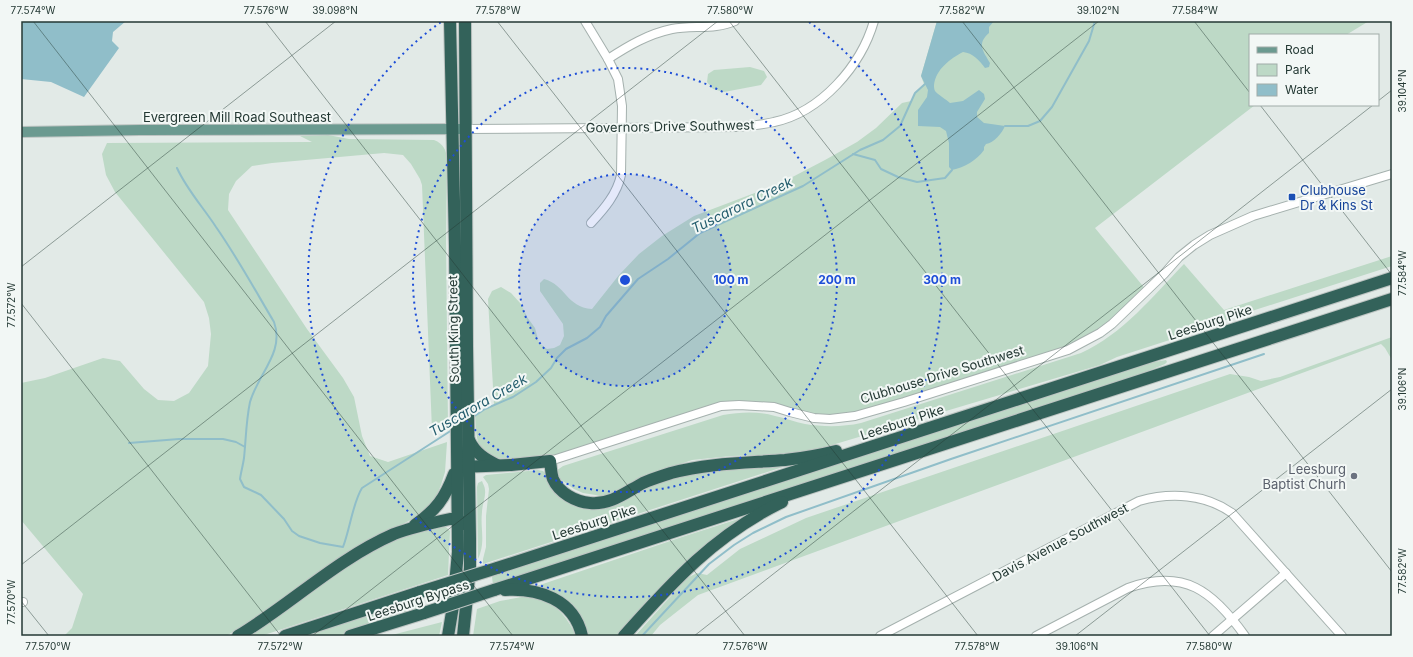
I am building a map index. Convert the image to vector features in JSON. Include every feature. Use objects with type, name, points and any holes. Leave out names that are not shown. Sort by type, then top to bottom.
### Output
[{"type":"highway","name":"South King Street","points":[[448,636],[456,583],[458,552],[453,129],[450,21]]},
{"type":"highway","name":"South King Street","points":[[463,633],[470,568],[465,21]]},
{"type":"highway","name":"Leesburg Pike","points":[[420,592],[1392,278]]},
{"type":"highway","points":[[494,590],[1392,300]]},
{"type":"highway","points":[[469,435],[472,446],[480,455],[497,465]]},
{"type":"highway","points":[[550,462],[553,478],[561,490],[581,501],[603,503],[614,499],[654,478],[687,469],[735,463],[787,460],[898,438]]},
{"type":"highway","name":"Clubhouse Drive Southwest","points":[[456,467],[550,462]]},
{"type":"highway","points":[[469,496],[475,481],[483,471],[497,465]]},
{"type":"highway","points":[[238,636],[352,557],[379,542],[408,529],[426,517],[439,504],[446,493],[456,467]]},
{"type":"highway","points":[[624,636],[681,573],[721,539],[757,515],[825,482]]},
{"type":"highway","points":[[408,529],[450,519],[457,519],[466,526],[470,539]]},
{"type":"highway","points":[[494,590],[528,590],[550,596],[563,604],[574,616],[582,636]]},
{"type":"highway","name":"Leesburg Bypass","points":[[350,636],[494,590]]},
{"type":"highway","name":"Leesburg Bypass","points":[[284,636],[420,592]]},
{"type":"main road","name":"Evergreen Mill Road Southeast","points":[[21,132],[466,129]]},
{"type":"street","points":[[585,21],[618,79],[622,106],[622,168],[620,180],[614,195],[591,223]]},
{"type":"street","points":[[608,59],[644,38],[660,32],[687,27],[717,26],[735,21]]},
{"type":"street","name":"Governors Drive Southwest","points":[[466,129],[737,127],[775,122],[792,116],[822,98],[849,71],[866,43],[874,21]]},
{"type":"street","name":"Clubhouse Drive Southwest","points":[[550,462],[721,406],[739,405],[774,407],[814,418],[830,419],[854,416],[904,402],[1068,350],[1100,334],[1164,274],[1179,257],[1210,235],[1253,216],[1392,174]]},
{"type":"street","name":"Davis Avenue Southwest","points":[[880,636],[1139,501],[1164,495],[1175,495],[1203,500],[1228,510],[1244,525],[1342,636]]},
{"type":"street","points":[[1213,636],[1286,573]]},
{"type":"street","points":[[1036,636],[1128,588],[1142,583],[1164,580],[1181,582],[1195,587],[1215,600],[1233,619],[1245,636]]},
{"type":"green space","points":[[937,21],[1369,21],[1348,34],[1249,34],[1249,106],[1254,106],[1095,228],[1147,291],[1083,343],[855,416],[814,418],[770,407],[711,409],[550,461],[494,458],[483,451],[478,441],[475,415],[494,405],[488,299],[492,291],[501,287],[511,293],[521,304],[527,317],[535,328],[539,343],[547,349],[560,345],[564,336],[563,324],[540,291],[540,283],[544,279],[557,286],[577,304],[592,309],[619,275],[639,254],[662,236],[694,216],[781,183],[857,142],[876,128],[902,103],[911,101],[915,93],[924,84],[921,76]]},
{"type":"green space","points":[[750,67],[764,71],[767,77],[761,85],[724,92],[713,89],[707,82],[708,74],[714,70]]},
{"type":"green space","points":[[328,135],[349,139],[434,140],[440,143],[445,150],[447,159],[446,241],[448,426],[432,430],[422,185],[411,164],[403,155],[384,153],[252,166],[236,181],[229,194],[228,210],[307,329],[343,378],[354,397],[362,436],[370,456],[388,462],[447,442],[445,472],[436,497],[423,512],[414,518],[359,548],[309,579],[255,619],[226,636],[64,636],[72,628],[83,594],[21,520],[21,383],[45,378],[103,358],[120,361],[144,389],[158,400],[174,401],[189,393],[208,366],[211,334],[209,318],[204,302],[115,192],[106,175],[102,154],[107,143],[312,142],[300,136]]},
{"type":"green space","points":[[1392,256],[1392,266],[1230,318],[1216,325],[1117,357],[1100,365],[822,448],[779,455],[731,456],[692,460],[655,473],[610,494],[602,496],[583,493],[574,489],[557,477],[556,471],[563,466],[723,415],[743,413],[768,414],[801,423],[826,426],[861,423],[1081,353],[1110,336],[1124,325],[1184,264],[1224,310]]},
{"type":"green space","points":[[1392,337],[1392,360],[1381,344],[698,595],[660,625],[651,636],[635,636],[687,578],[697,573],[707,575],[740,549],[806,518],[1230,374],[1249,377],[1261,381],[1280,377]]},
{"type":"green space","points":[[1166,360],[1167,362],[1165,364],[1125,381],[493,585],[492,577],[504,571],[1143,364]]},
{"type":"green space","points":[[789,465],[483,564],[486,547],[486,516],[489,489],[488,484],[483,477],[486,475],[538,470],[543,471],[577,504],[635,492],[686,472]]},
{"type":"green space","points":[[482,481],[485,488],[485,493],[482,509],[482,547],[478,559],[477,487],[478,483]]},
{"type":"green space","points":[[757,513],[620,636],[584,636],[581,627],[534,587],[682,537]]},
{"type":"green space","points":[[443,526],[450,531],[448,575],[261,636],[244,636],[328,577],[374,550],[396,539],[419,531]]},
{"type":"green space","points":[[527,596],[538,597],[557,608],[570,624],[576,636],[473,636],[477,609],[500,601]]},
{"type":"green space","points":[[423,599],[423,607],[415,612],[341,636],[304,636]]},
{"type":"green space","points":[[442,622],[439,636],[388,636]]},
{"type":"water","points":[[21,21],[126,21],[113,32],[112,41],[119,48],[84,97],[51,82],[21,79]]},
{"type":"water","points":[[937,21],[994,21],[989,27],[989,33],[985,37],[982,44],[982,48],[990,63],[989,67],[985,68],[976,57],[963,52],[944,65],[935,79],[934,88],[936,92],[950,103],[963,101],[979,90],[984,94],[985,99],[977,112],[977,117],[984,123],[1005,126],[1002,132],[992,142],[986,144],[984,150],[974,160],[966,165],[952,170],[949,167],[949,143],[946,131],[940,127],[918,126],[918,110],[927,97],[928,90],[921,76]]},
{"type":"waterway","points":[[1005,126],[1028,126],[1040,121],[1052,107],[1089,41],[1095,21]]},
{"type":"waterway","name":"Tuscarora Creek","points":[[473,417],[485,409],[513,397],[536,382],[551,368],[557,358],[566,349],[587,338],[600,327],[606,316],[638,279],[668,259],[700,233],[803,186],[860,150],[883,140],[900,126],[915,93],[925,84]]},
{"type":"waterway","points":[[853,154],[875,160],[881,169],[898,177],[917,182],[945,178],[952,170]]},
{"type":"waterway","points":[[177,168],[190,191],[224,238],[274,322],[276,343],[269,363],[250,402],[244,458],[240,479],[244,487],[261,495],[284,519],[292,531],[299,536],[320,543],[343,547],[356,501],[362,488],[452,430]]},
{"type":"waterway","points":[[642,636],[709,564],[753,533],[786,517],[951,459],[1264,354]]},
{"type":"waterway","points":[[129,443],[179,439],[223,439],[236,442],[245,447]]},
{"type":"place","name":"Clubhouse Dr & Kins St","points":[[1292,197]]},
{"type":"place","name":"Leesburg Baptist Churh","points":[[1354,476]]}]
